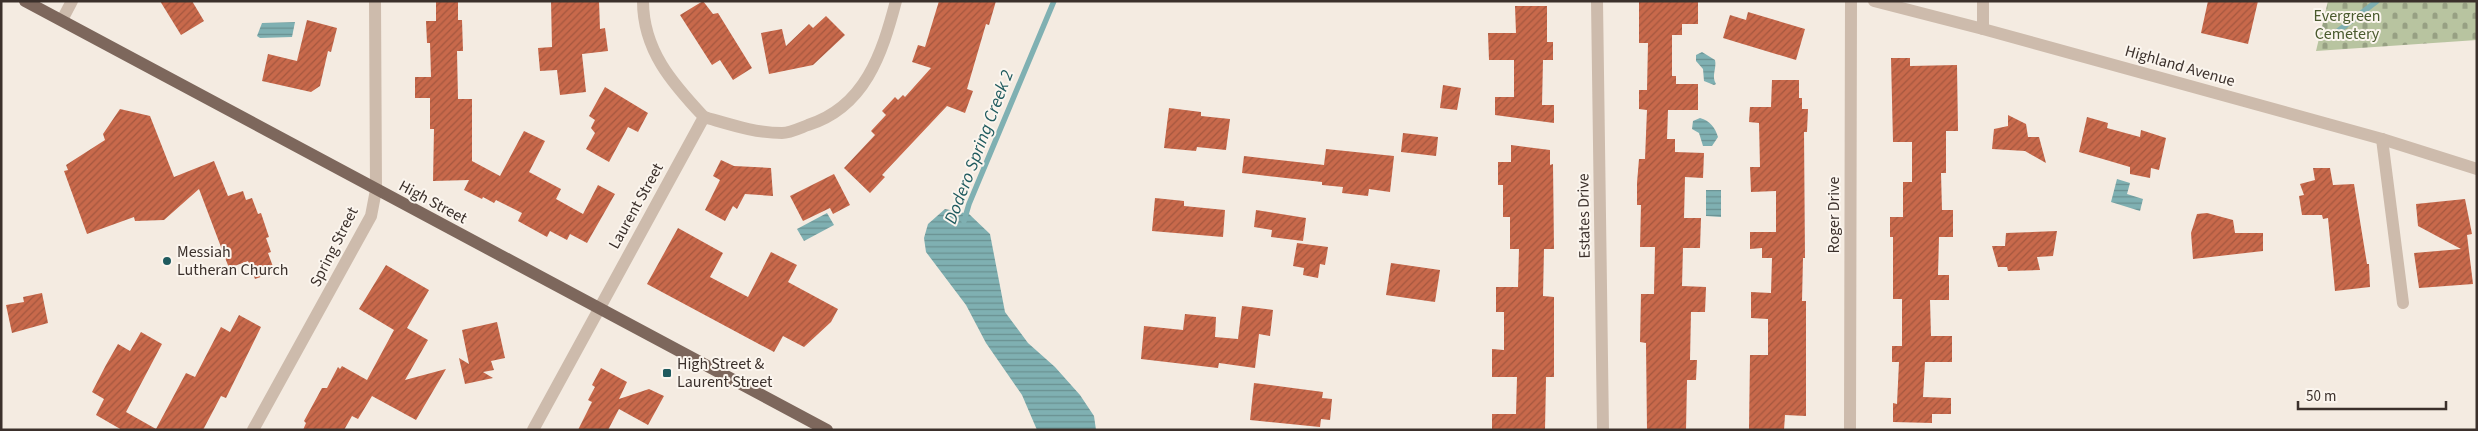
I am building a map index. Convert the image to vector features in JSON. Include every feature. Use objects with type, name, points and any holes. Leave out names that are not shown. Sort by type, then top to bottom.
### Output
[{"type":"main road","name":"High Street","points":[[25,1],[827,430]]},
{"type":"street","points":[[62,20],[72,1]]},
{"type":"street","name":"Spring Street","points":[[253,430],[371,216],[376,190],[375,1]]},
{"type":"street","points":[[643,1],[643,18],[653,49],[672,82],[704,117],[749,130],[784,133],[815,123],[842,108],[867,80],[883,47],[896,1]]},
{"type":"street","name":"Estates Drive","points":[[1597,1],[1603,430]]},
{"type":"street","name":"Roger Drive","points":[[1850,1],[1850,430]]},
{"type":"street","name":"Highland Avenue","points":[[1874,1],[1983,29],[2382,139],[2477,169]]},
{"type":"street","points":[[1983,1],[1983,29]]},
{"type":"street","name":"Laurent Street","points":[[533,430],[704,117]]},
{"type":"street","points":[[2382,139],[2403,303]]},
{"type":"green space","name":"Evergreen Cemetery","points":[[2328,1],[2477,1],[2477,40],[2316,51]]},
{"type":"water","points":[[295,22],[292,37],[260,38],[257,36],[262,23]]},
{"type":"water","points":[[1702,52],[1715,60],[1714,78],[1716,84],[1714,85],[1704,81],[1703,69],[1696,61],[1696,55]]},
{"type":"water","points":[[1700,118],[1714,127],[1717,133],[1718,137],[1712,146],[1703,146],[1699,133],[1692,129],[1693,121]]},
{"type":"water","points":[[2117,179],[2130,183],[2127,194],[2143,199],[2140,211],[2111,202]]},
{"type":"water","points":[[1706,190],[1721,190],[1721,217],[1706,216]]},
{"type":"water","points":[[945,209],[969,214],[990,234],[1005,312],[1028,343],[1055,367],[1080,395],[1094,416],[1096,430],[1037,430],[1022,395],[986,343],[966,305],[926,252],[924,238],[928,224]]},
{"type":"water","points":[[827,213],[834,225],[804,241],[797,229]]},
{"type":"building","points":[[160,1],[192,1],[204,21],[181,35]]},
{"type":"building","points":[[436,1],[458,1],[458,20],[462,20],[463,51],[457,51],[458,99],[472,99],[472,161],[500,176],[524,131],[545,141],[529,172],[561,189],[556,199],[583,214],[598,185],[615,194],[587,243],[570,234],[567,240],[550,231],[547,237],[518,221],[522,213],[496,200],[494,203],[464,190],[469,180],[433,181],[434,129],[430,129],[430,98],[415,98],[415,77],[431,77],[430,43],[427,43],[426,21],[436,21]]},
{"type":"building","points":[[551,1],[599,1],[600,29],[605,28],[608,51],[582,54],[586,92],[560,95],[557,70],[540,71],[538,48],[552,47]]},
{"type":"building","points":[[703,1],[713,14],[718,13],[752,68],[733,80],[720,60],[712,65],[680,15]]},
{"type":"building","points":[[939,1],[996,1],[989,25],[986,24],[967,89],[973,91],[965,113],[947,106],[882,175],[885,177],[870,193],[844,168],[875,135],[871,131],[886,115],[882,111],[895,97],[898,100],[903,95],[905,97],[931,68],[912,62],[918,45],[925,47]]},
{"type":"building","points":[[1639,1],[1698,1],[1698,24],[1682,24],[1682,35],[1672,35],[1672,76],[1676,76],[1676,84],[1698,84],[1698,110],[1668,110],[1667,139],[1675,139],[1675,152],[1704,153],[1703,178],[1685,177],[1684,218],[1701,218],[1700,248],[1683,248],[1682,286],[1706,287],[1705,312],[1691,312],[1690,360],[1697,360],[1696,380],[1687,380],[1686,430],[1647,430],[1646,343],[1640,342],[1641,294],[1654,294],[1655,247],[1640,247],[1641,205],[1637,205],[1639,159],[1645,159],[1647,110],[1639,109],[1639,90],[1647,90],[1648,43],[1639,43]]},
{"type":"building","points":[[2208,1],[2258,1],[2248,44],[2201,33]]},
{"type":"building","points":[[1515,6],[1547,6],[1547,42],[1553,42],[1553,60],[1543,60],[1542,105],[1554,105],[1554,123],[1495,115],[1495,97],[1514,97],[1514,60],[1489,60],[1488,33],[1516,33]]},
{"type":"building","points":[[1748,12],[1805,29],[1796,60],[1723,38],[1730,15],[1746,20]]},
{"type":"building","points":[[826,16],[845,35],[813,65],[769,74],[761,33],[782,29],[786,46],[809,24],[813,28]]},
{"type":"building","points":[[307,20],[337,28],[331,52],[328,51],[320,86],[311,92],[262,81],[268,54],[297,61]]},
{"type":"building","points":[[1891,58],[1910,58],[1910,66],[1957,65],[1958,131],[1946,131],[1946,173],[1941,173],[1942,210],[1953,210],[1953,237],[1939,237],[1938,275],[1949,275],[1949,300],[1930,300],[1931,336],[1952,336],[1952,362],[1925,362],[1923,397],[1951,398],[1951,414],[1932,414],[1932,423],[1893,422],[1893,403],[1897,404],[1899,362],[1892,362],[1892,346],[1902,346],[1902,299],[1893,299],[1893,237],[1890,237],[1890,217],[1903,217],[1903,182],[1912,182],[1912,142],[1893,142]]},
{"type":"building","points":[[1772,80],[1799,80],[1799,98],[1802,98],[1802,109],[1808,109],[1807,132],[1804,132],[1805,258],[1803,258],[1802,301],[1806,301],[1806,416],[1785,415],[1784,430],[1749,430],[1750,355],[1768,355],[1768,319],[1751,318],[1751,292],[1771,293],[1772,258],[1762,258],[1762,248],[1750,249],[1750,232],[1776,232],[1776,191],[1751,192],[1750,167],[1760,167],[1759,123],[1749,122],[1750,107],[1771,107]]},
{"type":"building","points":[[1443,85],[1461,88],[1457,110],[1440,108]]},
{"type":"building","points":[[605,87],[648,113],[638,132],[628,127],[609,162],[586,149],[595,133],[591,128],[595,120],[589,116]]},
{"type":"building","points":[[1169,108],[1201,112],[1201,116],[1230,119],[1226,150],[1197,147],[1196,151],[1164,148]]},
{"type":"building","points":[[120,109],[150,116],[174,177],[214,161],[228,196],[243,191],[246,200],[252,198],[258,214],[261,213],[269,237],[266,238],[271,252],[268,253],[275,272],[255,279],[248,261],[229,268],[199,189],[164,220],[135,221],[134,217],[87,234],[64,171],[68,170],[66,165],[105,140],[103,134]]},
{"type":"building","points":[[2008,115],[2026,124],[2028,137],[2039,137],[2046,163],[2025,151],[1992,149],[1994,129],[2008,126]]},
{"type":"building","points":[[2087,117],[2108,123],[2107,128],[2140,137],[2141,130],[2166,138],[2159,170],[2151,168],[2150,178],[2130,174],[2130,167],[2079,152]]},
{"type":"building","points":[[1403,133],[1438,137],[1436,156],[1401,152]]},
{"type":"building","points":[[1511,145],[1550,150],[1550,165],[1553,164],[1554,249],[1544,249],[1543,296],[1554,297],[1554,377],[1546,377],[1545,430],[1492,430],[1492,414],[1516,414],[1517,377],[1492,377],[1492,349],[1504,350],[1504,312],[1496,312],[1496,287],[1518,287],[1519,249],[1510,249],[1510,217],[1503,217],[1503,185],[1498,185],[1498,162],[1511,162]]},
{"type":"building","points":[[1326,149],[1394,156],[1390,192],[1369,189],[1368,196],[1342,193],[1343,187],[1322,185],[1322,182],[1242,173],[1244,156],[1324,165]]},
{"type":"building","points":[[721,160],[734,166],[771,168],[773,196],[745,194],[737,209],[733,206],[725,221],[705,210],[720,180],[713,176]]},
{"type":"building","points":[[2313,168],[2330,168],[2333,185],[2354,184],[2367,264],[2369,264],[2370,287],[2335,291],[2328,218],[2323,219],[2322,215],[2302,215],[2299,196],[2304,195],[2300,184],[2315,180]]},
{"type":"building","points":[[834,174],[850,205],[833,214],[830,208],[803,221],[790,196]]},
{"type":"building","points":[[1155,198],[1184,201],[1184,206],[1225,210],[1223,237],[1152,231]]},
{"type":"building","points":[[2465,199],[2472,234],[2467,235],[2473,284],[2419,288],[2414,253],[2461,249],[2418,226],[2416,204]]},
{"type":"building","points":[[1256,210],[1306,218],[1303,241],[1271,237],[1272,230],[1254,227]]},
{"type":"building","points":[[2207,213],[2233,220],[2235,233],[2263,233],[2263,251],[2193,259],[2191,233],[2197,214]]},
{"type":"building","points":[[678,228],[723,253],[710,277],[748,297],[771,252],[797,265],[788,282],[838,309],[831,322],[804,347],[783,336],[774,352],[647,284]]},
{"type":"building","points":[[2057,231],[2053,256],[2037,257],[2040,270],[2008,271],[2007,267],[1998,267],[1992,246],[2005,246],[2006,233]]},
{"type":"building","points":[[1297,243],[1328,247],[1325,265],[1320,264],[1318,278],[1303,275],[1304,268],[1293,266]]},
{"type":"building","points":[[1391,263],[1440,270],[1435,302],[1386,295]]},
{"type":"building","points":[[386,265],[429,290],[407,328],[428,340],[405,380],[446,369],[416,420],[372,396],[358,419],[352,416],[344,430],[303,430],[306,423],[304,421],[322,388],[327,388],[338,367],[340,369],[342,366],[367,380],[394,330],[359,309]]},
{"type":"building","points":[[42,293],[48,323],[12,333],[6,305],[24,302],[23,297]]},
{"type":"building","points":[[1242,306],[1273,310],[1270,336],[1259,334],[1255,368],[1219,363],[1218,368],[1141,359],[1144,326],[1183,330],[1185,314],[1216,317],[1215,337],[1238,339]]},
{"type":"building","points":[[239,315],[261,327],[226,398],[221,396],[203,430],[122,430],[96,415],[104,399],[92,392],[106,365],[118,344],[130,351],[141,332],[162,344],[126,412],[156,429],[186,373],[195,377],[221,327],[230,332]]},
{"type":"building","points":[[497,322],[505,358],[491,361],[494,370],[483,372],[493,378],[465,384],[459,358],[469,364],[462,330]]},
{"type":"building","points":[[601,368],[627,382],[619,399],[649,389],[664,396],[648,425],[619,409],[608,430],[578,430],[592,402],[588,400],[595,387],[592,385]]},
{"type":"building","points":[[1254,383],[1323,392],[1322,398],[1332,399],[1330,420],[1321,419],[1320,427],[1250,420]]},
{"type":"waterway","name":"Dodero Spring Creek 2","points":[[964,221],[969,204],[1054,1]]},
{"type":"waterway","points":[[2329,38],[2377,1]]},
{"type":"place","name":"Messiah Lutheran Church","points":[[167,261]]},
{"type":"place","name":"High Street & Laurent Street","points":[[667,373]]}]
